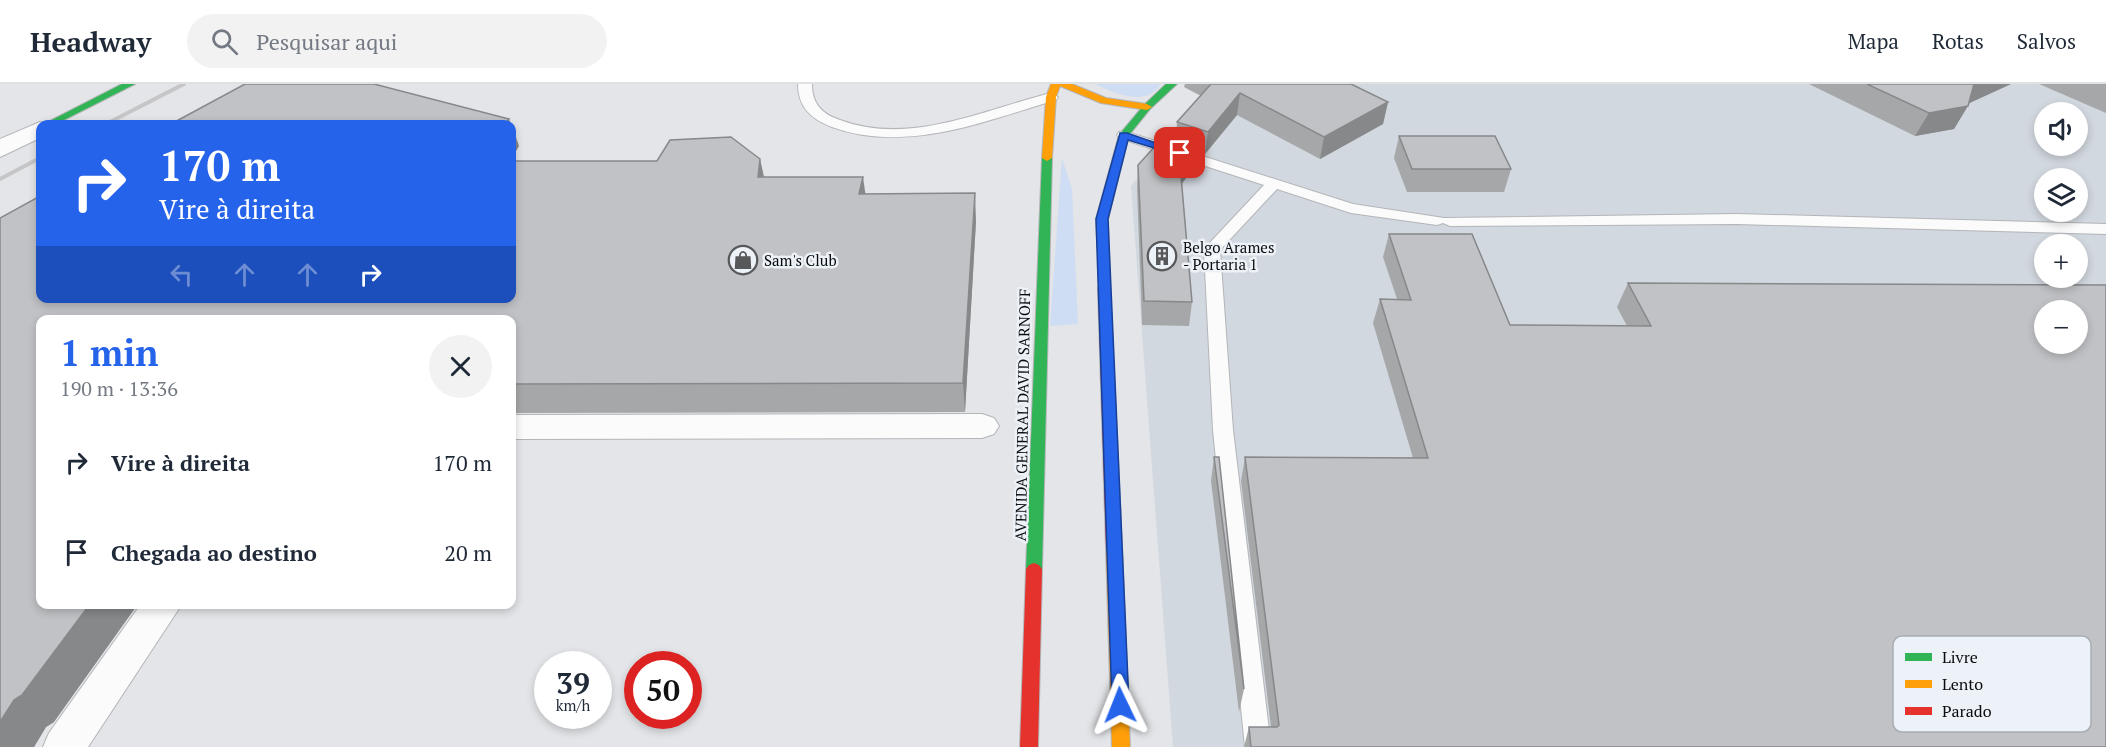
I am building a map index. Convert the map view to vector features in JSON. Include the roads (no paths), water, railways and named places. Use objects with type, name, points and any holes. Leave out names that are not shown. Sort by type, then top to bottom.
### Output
[{"type":"main road","points":[[57,120],[130,84]]},
{"type":"main road","points":[[1064,84],[1101,101],[1128,107],[1147,107]]},
{"type":"main road","points":[[1121,747],[1102,219],[1124,135],[1147,107],[1172,84]]},
{"type":"main road","name":"AVENIDA GENERAL DAVID SARNOFF","points":[[1029,747],[1044,218],[1054,91]]},
{"type":"street","points":[[0,149],[36,131]]},
{"type":"street","points":[[516,428],[982,426]]},
{"type":"street","points":[[64,747],[117,667],[159,609]]},
{"type":"lane","points":[[805,84],[804,96],[812,113],[840,127],[874,135],[904,135],[1054,91]]},
{"type":"lane","points":[[1124,135],[1351,208],[1443,221],[1737,219],[2106,229]]},
{"type":"lane","points":[[1258,747],[1223,430],[1212,249],[1274,183]]},
{"type":"railway","points":[[114,120],[184,84]]},
{"type":"railway","points":[[0,179],[36,160]]},
{"type":"place","name":"Belgo Arames - Portaria 1","points":[[1162,256]]},
{"type":"place","name":"Sam's Club","points":[[743,260]]}]
